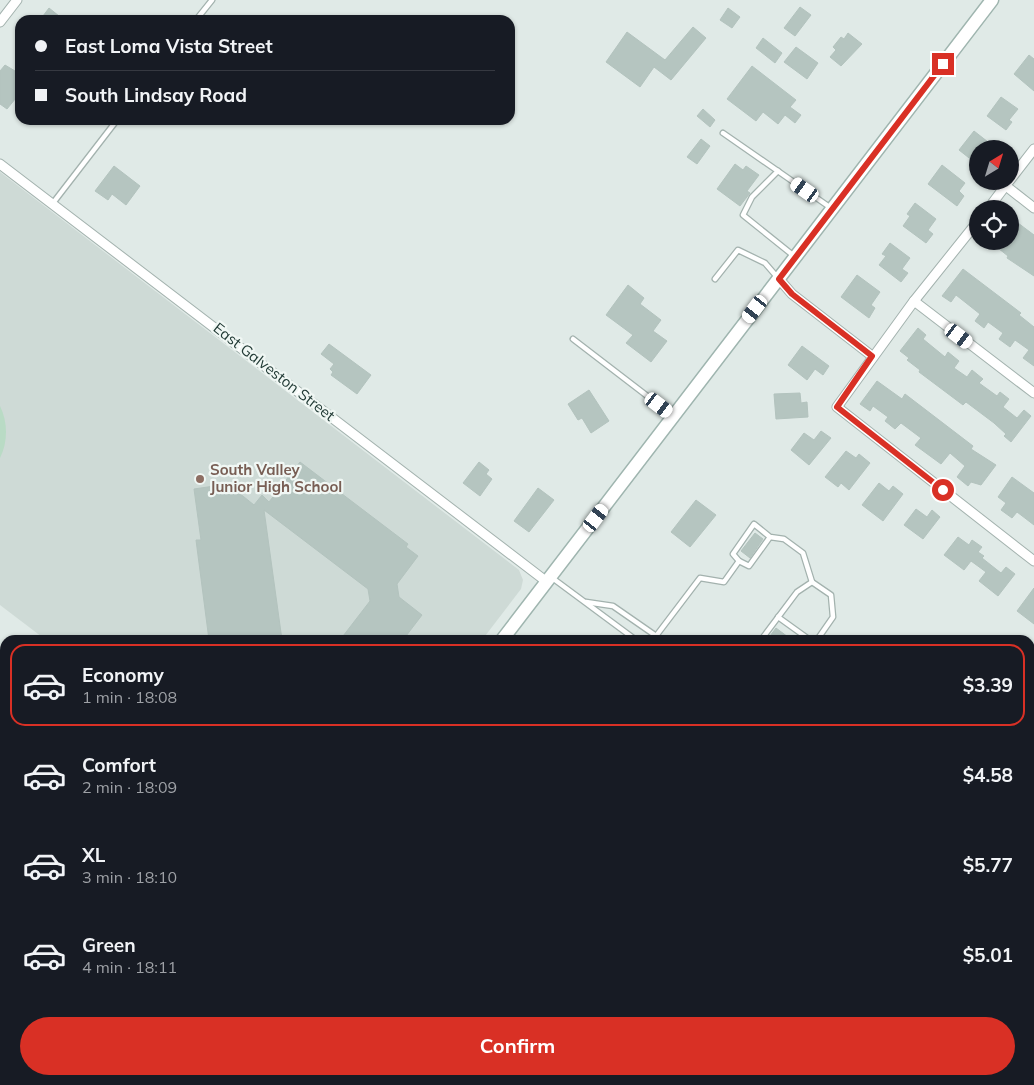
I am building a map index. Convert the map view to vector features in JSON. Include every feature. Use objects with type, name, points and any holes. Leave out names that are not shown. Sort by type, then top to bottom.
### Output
[{"type":"main road","points":[[506,635],[992,0]]},
{"type":"street","points":[[0,22],[17,0]]},
{"type":"street","points":[[1019,169],[1034,149]]},
{"type":"street","name":"East Galveston Street","points":[[0,164],[549,580]]},
{"type":"street","points":[[995,200],[1003,190]]},
{"type":"street","points":[[1015,190],[1034,208]]},
{"type":"street","points":[[969,232],[872,356],[837,407],[1034,561]]},
{"type":"street","points":[[779,279],[792,294],[872,356]]},
{"type":"street","points":[[914,301],[1034,393]]},
{"type":"lane","points":[[200,15],[212,0]]},
{"type":"lane","points":[[53,203],[113,125]]},
{"type":"lane","points":[[723,133],[832,209]]},
{"type":"lane","points":[[778,171],[752,197],[743,216],[795,257]]},
{"type":"lane","points":[[715,279],[738,250],[765,263],[779,279]]},
{"type":"lane","points":[[573,340],[674,416]]},
{"type":"lane","points":[[770,537],[749,566],[739,561],[733,554],[754,524],[770,537],[784,539],[803,553],[812,582],[831,595],[834,617],[821,635]]},
{"type":"lane","points":[[657,635],[700,578],[724,582],[739,561]]},
{"type":"lane","points":[[549,580],[585,602],[629,635]]},
{"type":"lane","points":[[765,635],[797,592],[812,582]]},
{"type":"lane","points":[[585,602],[613,606],[655,635]]},
{"type":"lane","points":[[778,617],[803,635]]},
{"type":"shaded area","name":"South Valley Junior High School","points":[[0,172],[519,570],[523,580],[521,589],[486,635],[39,635],[0,605]]},
{"type":"green space","points":[[0,406],[6,425],[6,439],[0,458]]},
{"type":"building","points":[[800,7],[811,15],[795,36],[784,28]]},
{"type":"building","points":[[49,8],[58,15],[44,15]]},
{"type":"building","points":[[728,8],[740,17],[732,28],[720,20]]},
{"type":"building","points":[[693,27],[706,38],[671,80],[654,67],[640,87],[606,62],[627,32],[665,60]]},
{"type":"building","points":[[848,33],[862,44],[841,66],[830,57],[836,50],[833,47],[841,37],[844,39]]},
{"type":"building","points":[[763,38],[782,53],[775,63],[756,48]]},
{"type":"building","points":[[796,47],[818,63],[807,79],[784,62]]},
{"type":"building","points":[[1029,55],[1034,59],[1034,91],[1014,74]]},
{"type":"building","points":[[5,65],[15,71],[15,99],[7,109],[0,104],[0,71]]},
{"type":"building","points":[[752,66],[796,100],[790,107],[801,115],[795,123],[785,115],[778,124],[763,112],[756,121],[727,99]]},
{"type":"building","points":[[1001,97],[1018,109],[1009,120],[1012,122],[1006,130],[987,116]]},
{"type":"building","points":[[703,109],[715,120],[710,127],[697,116]]},
{"type":"building","points":[[974,131],[986,140],[969,140],[969,158],[959,150]]},
{"type":"building","points":[[701,139],[710,146],[697,164],[687,157]]},
{"type":"building","points":[[735,164],[743,170],[746,166],[759,175],[747,191],[750,193],[740,206],[717,189]]},
{"type":"building","points":[[942,165],[965,183],[959,191],[964,196],[957,206],[928,184]]},
{"type":"building","points":[[114,166],[140,186],[126,205],[112,194],[108,200],[95,191]]},
{"type":"building","points":[[915,203],[936,219],[928,230],[933,234],[926,243],[903,226],[910,216],[907,214]]},
{"type":"building","points":[[1019,224],[1034,235],[1034,276],[1007,258],[1008,256],[1000,250],[1019,250]]},
{"type":"building","points":[[890,243],[910,258],[902,269],[908,273],[901,282],[879,265],[886,256],[882,254]]},
{"type":"building","points":[[963,269],[1021,313],[1019,315],[1034,327],[1034,366],[1023,358],[1029,350],[1015,340],[1010,347],[999,339],[1003,333],[988,322],[984,328],[975,321],[980,314],[956,295],[951,302],[942,296]]},
{"type":"building","points":[[857,275],[880,292],[871,305],[875,308],[869,318],[841,297]]},
{"type":"building","points":[[628,285],[644,298],[640,304],[661,320],[653,331],[667,341],[651,362],[626,343],[633,335],[606,315]]},
{"type":"building","points":[[918,328],[926,335],[923,339],[945,357],[948,352],[959,361],[954,368],[967,377],[972,370],[983,379],[979,383],[997,396],[1000,392],[1009,399],[1003,407],[1017,418],[1024,410],[1031,416],[1011,442],[1004,436],[1006,434],[994,423],[966,402],[963,405],[919,372],[920,370],[907,360],[909,358],[900,351]]},
{"type":"building","points":[[329,344],[371,375],[357,394],[331,375],[333,372],[330,369],[334,364],[321,354]]},
{"type":"building","points":[[802,346],[829,366],[823,375],[815,369],[807,380],[788,365]]},
{"type":"building","points":[[877,381],[902,399],[905,394],[973,446],[971,449],[996,465],[981,485],[971,482],[968,486],[957,477],[965,466],[950,453],[941,464],[915,445],[921,438],[901,423],[895,429],[885,421],[888,417],[873,406],[870,411],[860,404]]},
{"type":"building","points":[[589,390],[609,421],[591,433],[582,418],[578,420],[568,404]]},
{"type":"building","points":[[800,393],[801,403],[807,402],[808,417],[776,419],[774,394]]},
{"type":"building","points":[[821,431],[831,438],[809,465],[791,450],[804,433],[814,440]]},
{"type":"building","points":[[846,451],[856,458],[859,454],[870,463],[849,490],[841,483],[838,487],[825,477]]},
{"type":"building","points":[[300,462],[408,544],[406,547],[418,556],[397,584],[399,597],[422,615],[407,635],[344,635],[370,601],[368,589],[264,510],[281,635],[208,635],[196,540],[201,540],[194,489],[228,484],[254,505],[262,495],[269,502]]},
{"type":"building","points":[[479,462],[489,470],[486,474],[492,479],[480,496],[463,483]]},
{"type":"building","points":[[1012,477],[1034,493],[1034,525],[1017,512],[1012,518],[1001,510],[1006,503],[998,497]]},
{"type":"building","points":[[879,483],[889,491],[893,486],[903,494],[883,521],[862,505]]},
{"type":"building","points":[[538,488],[554,500],[529,532],[514,521]]},
{"type":"building","points":[[696,500],[716,515],[690,547],[671,532]]},
{"type":"building","points":[[916,509],[927,517],[932,510],[940,517],[923,539],[904,525]]},
{"type":"building","points":[[755,533],[763,539],[750,558],[741,551]]},
{"type":"building","points":[[958,537],[969,545],[972,540],[982,547],[978,552],[984,556],[982,558],[1001,573],[1006,567],[1015,574],[998,596],[979,581],[986,572],[971,561],[964,570],[944,555]]},
{"type":"building","points":[[1034,588],[1034,624],[1017,611]]},
{"type":"building","points":[[776,628],[785,635],[771,635]]},
{"type":"place","name":"South Valley Junior High School","points":[[200,479]]},
{"type":"route","points":[[943,64],[779,279],[792,294],[872,356],[837,407],[943,490]]}]
